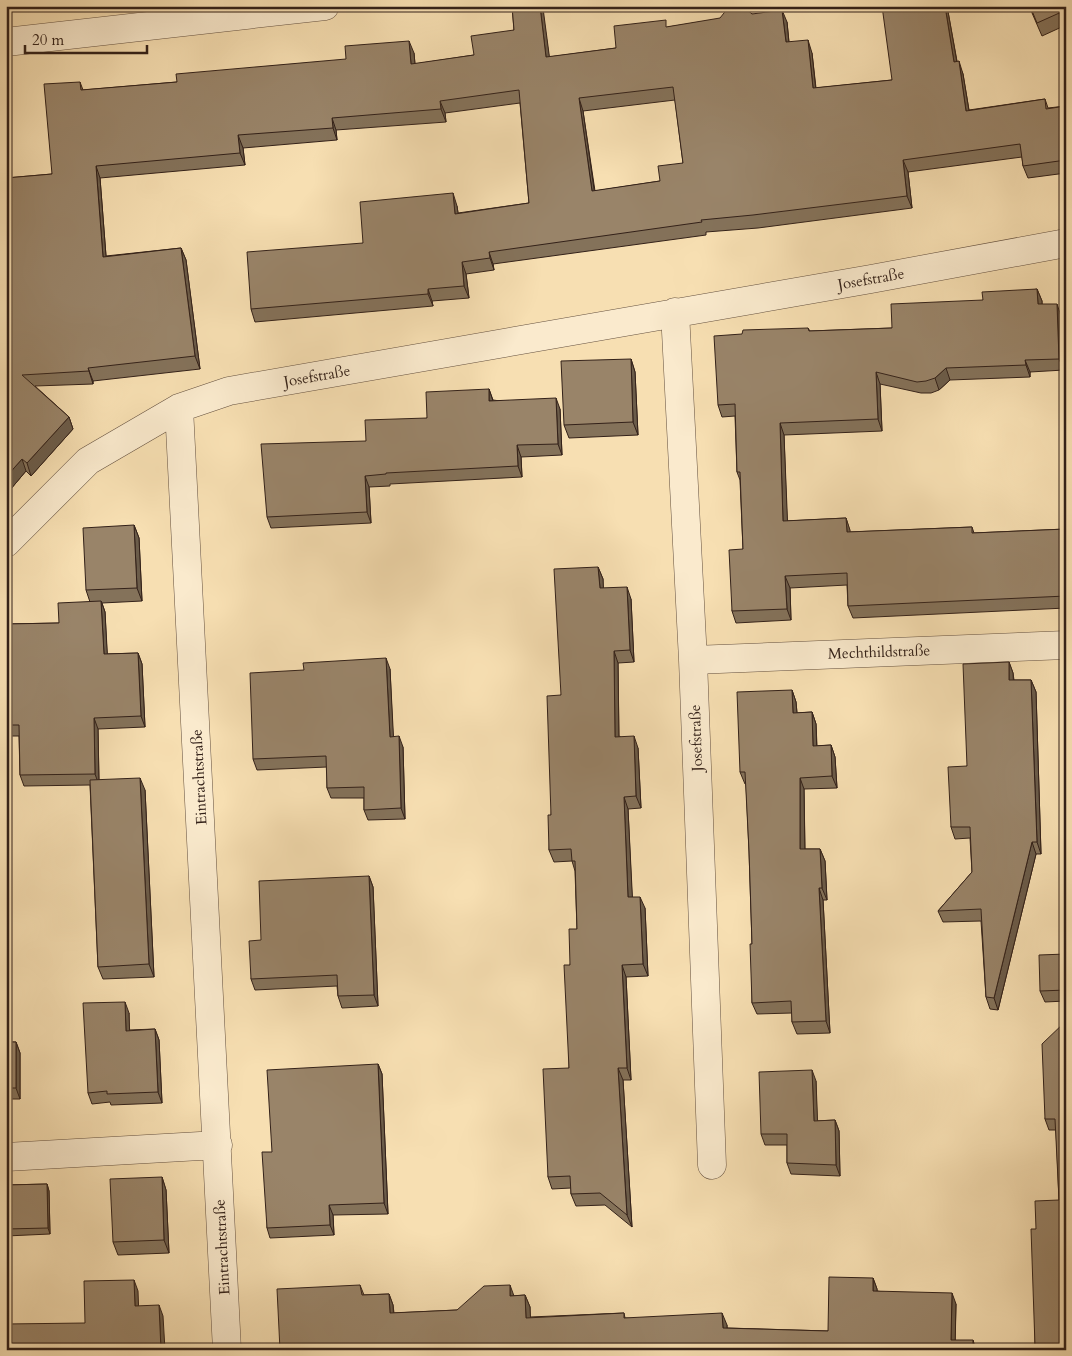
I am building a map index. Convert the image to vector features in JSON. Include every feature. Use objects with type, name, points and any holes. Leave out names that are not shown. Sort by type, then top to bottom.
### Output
[{"type":"street","points":[[6,42],[325,6]]},
{"type":"street","name":"Josefstraße","points":[[6,543],[88,461],[179,408],[229,391],[1066,243]]},
{"type":"street","name":"Josefstraße","points":[[675,312],[693,660],[712,1165]]},
{"type":"street","name":"Eintrachtstraße","points":[[179,408],[227,1350]]},
{"type":"street","name":"Mechthildstraße","points":[[693,660],[1066,645]]},
{"type":"street","points":[[6,1157],[218,1145]]},
{"type":"building","points":[[512,6],[540,6],[546,57],[616,48],[614,26],[666,20],[666,27],[720,18],[728,8],[743,6],[752,14],[782,10],[786,42],[808,40],[813,88],[892,80],[882,6],[945,6],[954,62],[959,61],[966,111],[1045,99],[1046,109],[1066,106],[1066,160],[1023,166],[1020,144],[903,160],[907,196],[701,220],[702,222],[489,252],[490,258],[462,262],[464,286],[428,289],[428,294],[251,309],[247,252],[363,243],[360,202],[453,193],[455,214],[529,203],[519,90],[440,101],[441,109],[332,118],[333,128],[238,135],[240,153],[96,166],[103,257],[181,248],[195,356],[88,368],[89,371],[22,375],[69,417],[27,463],[22,459],[6,477],[6,178],[52,174],[44,84],[80,82],[81,90],[177,82],[176,74],[346,59],[345,46],[409,41],[411,64],[474,55],[471,36],[514,30]],"holes":[[[673,87],[683,163],[658,166],[660,181],[592,191],[579,98]]]},
{"type":"building","points":[[1030,6],[1066,6],[1066,10],[1037,23]]},
{"type":"building","points":[[1037,289],[1038,304],[1057,304],[1059,359],[1025,360],[1026,365],[946,368],[935,378],[917,382],[876,372],[878,419],[780,423],[783,521],[846,518],[847,532],[972,527],[972,533],[1066,529],[1066,596],[848,606],[847,573],[785,576],[787,609],[732,611],[729,550],[743,549],[740,472],[737,472],[735,404],[718,405],[714,336],[742,334],[743,330],[808,328],[809,331],[892,328],[891,304],[983,300],[982,292]]},
{"type":"building","points":[[631,359],[633,422],[564,425],[561,361]]},
{"type":"building","points":[[489,389],[489,401],[556,398],[558,444],[517,445],[518,466],[386,473],[365,476],[367,512],[267,517],[261,444],[366,441],[365,420],[427,418],[426,392]]},
{"type":"building","points":[[134,525],[137,588],[86,590],[83,528]]},
{"type":"building","points":[[598,567],[600,588],[627,587],[630,650],[614,651],[615,737],[634,736],[636,796],[624,797],[628,897],[640,897],[643,964],[622,965],[627,1068],[618,1068],[627,1215],[600,1193],[571,1194],[570,1176],[548,1177],[543,1069],[569,1068],[564,965],[570,965],[569,929],[577,929],[575,861],[572,861],[571,849],[549,850],[548,815],[551,815],[547,696],[561,695],[554,569]]},
{"type":"building","points":[[101,601],[104,654],[138,653],[141,716],[94,718],[95,774],[20,775],[19,725],[6,725],[6,624],[59,623],[58,603]]},
{"type":"building","points":[[386,658],[390,737],[399,736],[401,808],[364,810],[364,787],[327,788],[326,756],[253,759],[250,673],[304,670],[303,663]]},
{"type":"building","points":[[1009,662],[1009,680],[1031,680],[1037,842],[1032,842],[994,998],[986,997],[981,909],[938,911],[972,872],[970,827],[951,827],[948,767],[967,766],[963,664]]},
{"type":"building","points":[[792,690],[793,713],[812,712],[813,746],[831,745],[832,776],[800,778],[800,849],[820,849],[822,888],[819,888],[826,1021],[792,1022],[791,1001],[752,1003],[749,851],[745,772],[740,772],[737,692]]},
{"type":"building","points":[[140,778],[149,964],[98,967],[90,780]]},
{"type":"building","points":[[369,876],[374,995],[338,996],[337,975],[251,979],[249,941],[261,940],[259,881]]},
{"type":"building","points":[[1066,954],[1066,990],[1040,991],[1039,955]]},
{"type":"building","points":[[125,1002],[126,1031],[155,1029],[158,1092],[107,1094],[107,1091],[88,1093],[83,1003]]},
{"type":"building","points":[[1066,1021],[1066,1350],[280,1350],[277,1289],[360,1285],[362,1295],[389,1294],[390,1313],[457,1310],[484,1286],[510,1285],[510,1296],[525,1295],[526,1318],[624,1313],[624,1318],[722,1313],[723,1328],[828,1331],[829,1277],[873,1278],[873,1291],[952,1293],[951,1340],[973,1340],[973,1349],[1035,1346],[1031,1229],[1036,1229],[1035,1201],[1059,1200],[1055,1119],[1045,1119],[1042,1044]]},
{"type":"building","points":[[6,1042],[16,1042],[16,1088],[6,1088]]},
{"type":"building","points":[[378,1064],[384,1203],[329,1205],[330,1225],[267,1228],[262,1152],[272,1152],[267,1070]]},
{"type":"building","points":[[812,1070],[814,1121],[835,1120],[836,1165],[787,1163],[787,1134],[761,1134],[759,1072]]},
{"type":"building","points":[[162,1177],[164,1240],[113,1242],[110,1179]]},
{"type":"building","points":[[47,1184],[48,1228],[6,1229],[6,1185]]},
{"type":"building","points":[[134,1280],[135,1306],[159,1305],[161,1350],[6,1350],[6,1324],[85,1323],[84,1281]]}]
